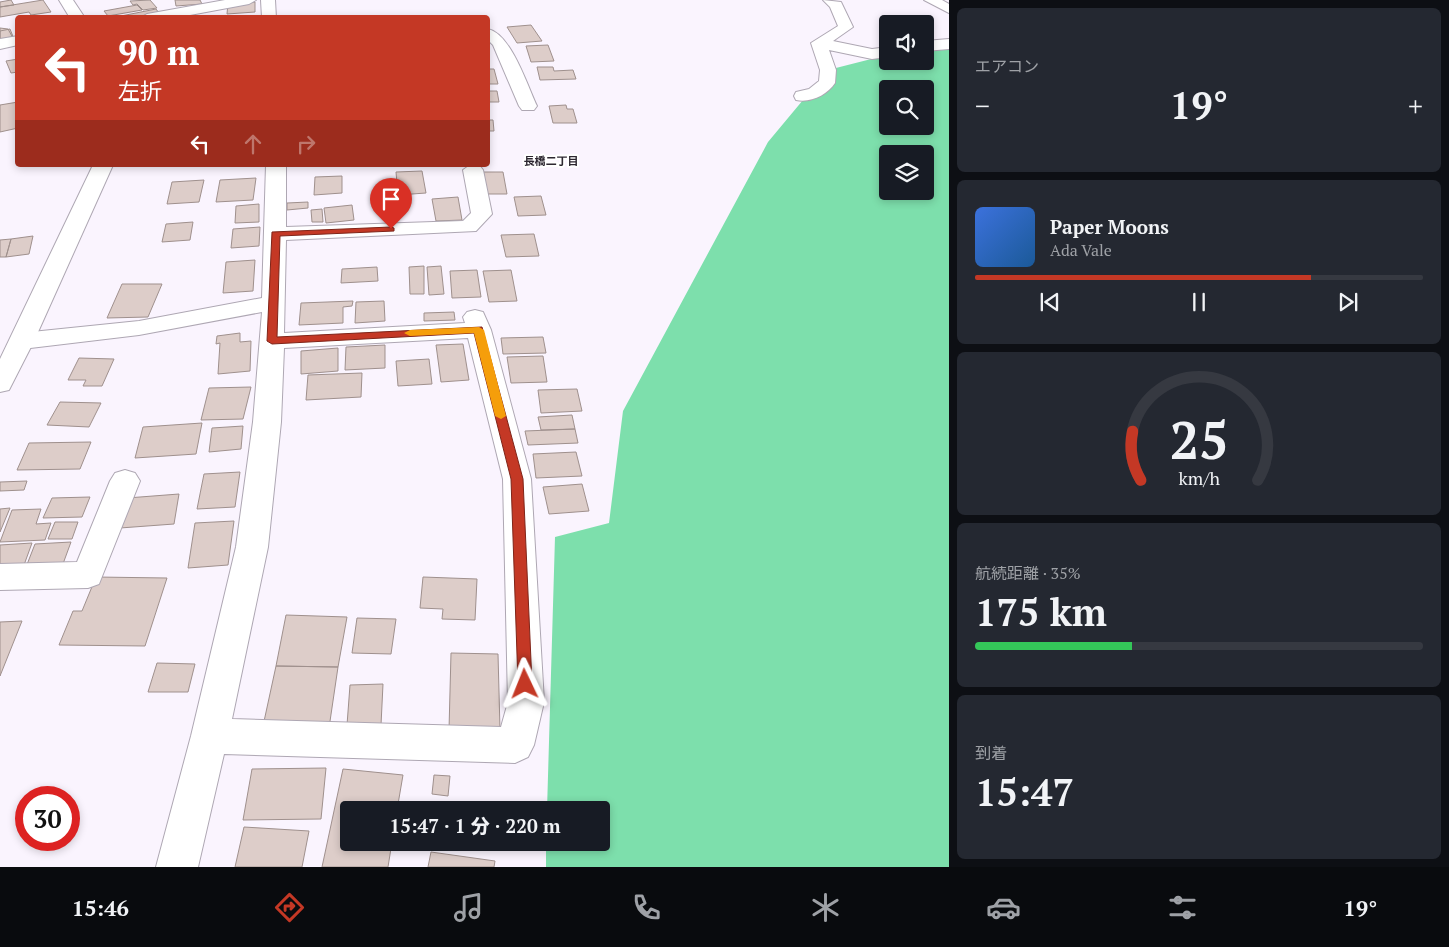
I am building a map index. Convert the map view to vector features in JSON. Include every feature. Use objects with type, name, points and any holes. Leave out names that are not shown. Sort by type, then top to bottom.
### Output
[{"type":"street","points":[[66,0],[76,15]]},
{"type":"street","points":[[164,15],[249,0]]},
{"type":"street","points":[[268,0],[269,15]]},
{"type":"street","points":[[819,43],[846,27],[836,5],[830,0]]},
{"type":"street","points":[[932,0],[949,9]]},
{"type":"street","points":[[490,35],[500,43],[528,106]]},
{"type":"street","points":[[0,44],[15,41]]},
{"type":"street","points":[[819,43],[872,54],[879,53]]},
{"type":"street","points":[[802,96],[815,93],[827,83],[828,70],[819,43]]},
{"type":"street","points":[[934,45],[949,44]]},
{"type":"street","points":[[0,384],[22,341],[102,167]]},
{"type":"street","points":[[177,867],[210,736],[252,547],[267,422],[274,303],[276,167]]},
{"type":"street","points":[[275,234],[469,226],[482,214],[473,170]]},
{"type":"street","points":[[22,341],[139,328],[274,303]]},
{"type":"street","points":[[210,736],[515,745],[526,702],[517,479],[477,323],[272,341]]},
{"type":"street","points":[[0,577],[88,575],[125,481]]},
{"type":"green space","points":[[949,44],[949,867],[546,867],[546,851],[610,851],[610,801],[547,801],[555,537],[609,523],[623,411],[768,142],[828,70],[879,57],[879,70],[934,70],[934,45]]},
{"type":"building","points":[[11,0],[14,5],[0,7],[0,2]]},
{"type":"building","points":[[43,0],[51,12],[31,15],[29,12],[0,17],[0,7]]},
{"type":"building","points":[[150,0],[157,8],[143,10],[137,4],[133,5],[130,1]]},
{"type":"building","points":[[175,0],[200,0],[202,4],[176,6]]},
{"type":"building","points":[[255,2],[255,12],[227,14],[228,3]]},
{"type":"building","points":[[137,5],[142,10],[114,15],[107,15],[104,11]]},
{"type":"building","points":[[156,9],[159,13],[149,15],[126,15]]},
{"type":"building","points":[[531,25],[542,41],[517,43],[507,27]]},
{"type":"building","points":[[0,28],[8,29],[13,38],[0,40]]},
{"type":"building","points":[[10,29],[14,39],[0,41],[0,31]]},
{"type":"building","points":[[548,45],[554,61],[531,62],[526,46]]},
{"type":"building","points":[[15,60],[15,72],[11,73],[6,61]]},
{"type":"building","points":[[537,67],[553,67],[554,71],[573,70],[576,79],[540,80]]},
{"type":"building","points":[[490,69],[494,69],[498,84],[490,84]]},
{"type":"building","points":[[490,91],[497,91],[499,102],[490,102]]},
{"type":"building","points":[[15,102],[15,129],[0,132],[0,105]]},
{"type":"building","points":[[566,105],[567,109],[573,109],[577,123],[553,123],[549,106]]},
{"type":"building","points":[[490,120],[493,120],[494,131],[490,131]]},
{"type":"building","points":[[422,171],[426,193],[398,195],[396,172]]},
{"type":"building","points":[[481,172],[503,172],[507,194],[483,194]]},
{"type":"building","points":[[342,176],[342,193],[314,195],[315,177]]},
{"type":"building","points":[[256,178],[253,200],[216,202],[220,180]]},
{"type":"building","points":[[204,180],[199,202],[167,204],[172,182]]},
{"type":"building","points":[[541,196],[546,215],[518,216],[514,197]]},
{"type":"building","points":[[458,197],[462,220],[436,221],[432,199]]},
{"type":"building","points":[[308,202],[308,208],[287,210],[287,203]]},
{"type":"building","points":[[259,204],[259,222],[235,223],[236,206]]},
{"type":"building","points":[[352,205],[354,220],[326,223],[324,208]]},
{"type":"building","points":[[322,209],[323,222],[312,222],[311,210]]},
{"type":"building","points":[[193,222],[190,240],[162,242],[166,224]]},
{"type":"building","points":[[260,227],[259,246],[231,248],[233,229]]},
{"type":"building","points":[[534,234],[539,256],[506,257],[501,235]]},
{"type":"building","points":[[33,236],[29,254],[6,257],[11,239]]},
{"type":"building","points":[[11,239],[6,257],[0,257],[0,240]]},
{"type":"building","points":[[255,260],[253,291],[223,293],[226,262]]},
{"type":"building","points":[[424,266],[424,294],[410,294],[409,267]]},
{"type":"building","points":[[441,266],[444,294],[429,295],[427,267]]},
{"type":"building","points":[[377,267],[378,281],[341,283],[342,269]]},
{"type":"building","points":[[477,270],[481,297],[452,298],[450,271]]},
{"type":"building","points":[[511,270],[517,301],[489,302],[483,271]]},
{"type":"building","points":[[122,284],[162,284],[148,317],[107,318]]},
{"type":"building","points":[[353,301],[352,306],[343,307],[343,323],[299,325],[301,303]]},
{"type":"building","points":[[384,301],[385,321],[355,323],[356,302]]},
{"type":"building","points":[[454,312],[455,320],[424,321],[424,313]]},
{"type":"building","points":[[240,333],[240,342],[251,341],[250,371],[218,374],[220,343],[216,344],[217,336]]},
{"type":"building","points":[[543,337],[546,353],[503,354],[501,338]]},
{"type":"building","points":[[463,344],[469,380],[441,382],[436,345]]},
{"type":"building","points":[[385,345],[385,368],[345,370],[346,347]]},
{"type":"building","points":[[338,348],[338,371],[301,374],[301,351]]},
{"type":"building","points":[[543,356],[547,382],[511,383],[507,357]]},
{"type":"building","points":[[79,358],[114,359],[102,386],[83,386],[86,380],[68,380]]},
{"type":"building","points":[[429,359],[432,384],[398,386],[396,361]]},
{"type":"building","points":[[362,373],[361,397],[306,400],[308,375]]},
{"type":"building","points":[[251,387],[243,419],[201,420],[209,388]]},
{"type":"building","points":[[577,389],[582,411],[541,413],[538,390]]},
{"type":"building","points":[[60,402],[101,403],[89,427],[47,425]]},
{"type":"building","points":[[572,415],[575,429],[541,430],[538,417]]},
{"type":"building","points":[[202,423],[196,454],[135,458],[143,427]]},
{"type":"building","points":[[243,426],[241,449],[209,452],[212,428]]},
{"type":"building","points":[[575,429],[578,443],[528,445],[525,431]]},
{"type":"building","points":[[91,442],[80,469],[17,470],[29,443]]},
{"type":"building","points":[[576,452],[582,476],[536,478],[533,454]]},
{"type":"building","points":[[240,472],[235,507],[197,509],[204,474]]},
{"type":"building","points":[[27,481],[24,490],[0,491],[0,482]]},
{"type":"building","points":[[582,484],[589,511],[549,514],[543,487]]},
{"type":"building","points":[[179,494],[174,524],[120,528],[127,498]]},
{"type":"building","points":[[90,497],[82,517],[43,518],[52,498]]},
{"type":"building","points":[[10,508],[0,532],[0,509]]},
{"type":"building","points":[[41,509],[36,524],[51,523],[45,540],[0,542],[12,510]]},
{"type":"building","points":[[234,521],[228,565],[188,568],[195,523]]},
{"type":"building","points":[[55,522],[78,522],[72,539],[48,539]]},
{"type":"building","points":[[71,542],[56,583],[19,585],[35,544]]},
{"type":"building","points":[[32,543],[16,587],[0,588],[0,545]]},
{"type":"building","points":[[96,577],[167,578],[145,646],[59,645],[73,611],[82,611]]},
{"type":"building","points":[[423,577],[477,579],[475,620],[442,619],[443,609],[420,608]]},
{"type":"building","points":[[286,615],[347,617],[338,667],[276,666]]},
{"type":"building","points":[[357,618],[396,619],[391,654],[352,653]]},
{"type":"building","points":[[22,621],[0,676],[0,622]]},
{"type":"building","points":[[451,653],[498,654],[500,730],[449,730]]},
{"type":"building","points":[[157,663],[195,664],[188,692],[148,692]]},
{"type":"building","points":[[276,666],[338,667],[329,728],[263,726]]},
{"type":"building","points":[[383,684],[381,725],[347,725],[350,685]]},
{"type":"building","points":[[326,768],[321,819],[243,820],[252,769]]},
{"type":"building","points":[[343,769],[403,775],[399,801],[340,801],[340,851],[391,851],[388,867],[322,867]]},
{"type":"building","points":[[434,775],[450,776],[448,796],[432,794]]},
{"type":"building","points":[[244,827],[309,831],[302,867],[235,867]]},
{"type":"building","points":[[431,852],[495,861],[494,867],[428,867]]},
{"type":"slow traffic","points":[[410,333],[479,330],[501,416]]},
{"type":"district","name":"長橋二丁目","points":[[551,161]]},
{"type":"route","points":[[391,229],[275,234],[272,341],[479,330],[517,479],[525,684]]}]
